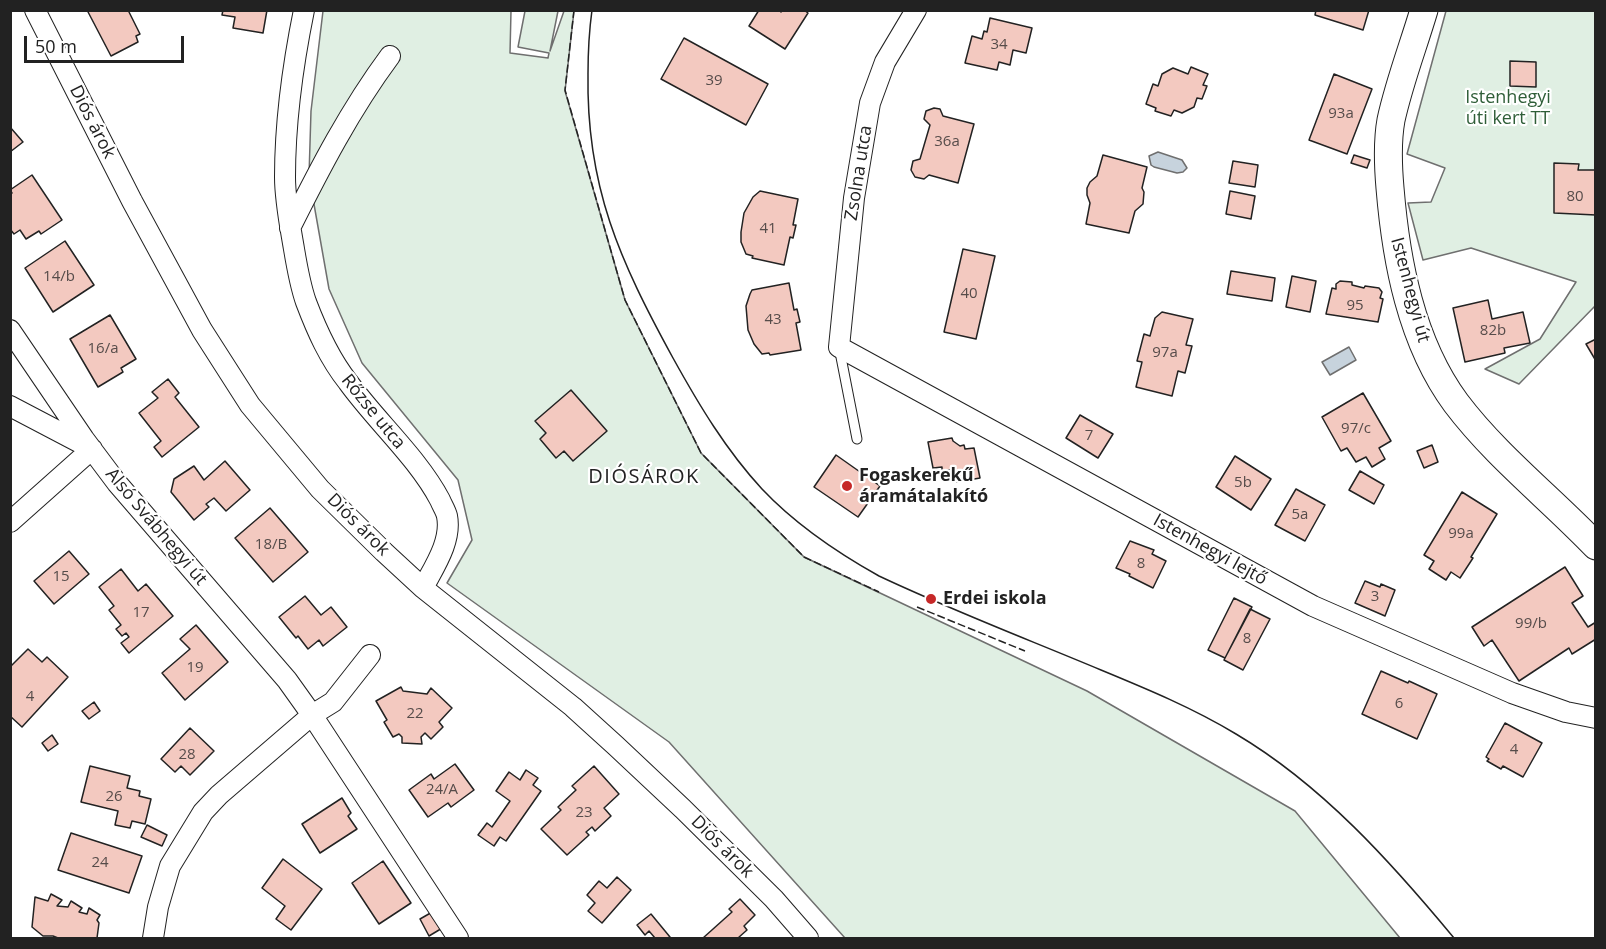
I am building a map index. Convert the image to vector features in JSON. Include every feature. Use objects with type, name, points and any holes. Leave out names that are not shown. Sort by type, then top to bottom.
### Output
[{"type":"street","name":"Diós árok","points":[[35,10],[132,201],[202,330],[250,405],[320,489],[384,552],[423,588],[573,707],[616,746],[683,808],[774,899],[808,939]]},
{"type":"street","name":"Rőzse utca","points":[[304,10],[292,79],[285,155],[290,228],[298,268],[306,299],[323,343],[335,364],[348,383],[431,483],[447,515],[446,543],[423,588]]},
{"type":"street","name":"Zsolna utca","points":[[839,347],[854,198],[870,103],[885,62],[916,10]]},
{"type":"street","name":"Istenhegyi út","points":[[1424,10],[1391,120],[1388,149],[1391,208],[1410,306],[1427,354],[1457,404],[1486,439],[1596,546]]},
{"type":"street","points":[[290,228],[344,125],[367,87],[390,56]]},
{"type":"street","name":"Alsó Svábhegyi út","points":[[10,330],[117,483],[287,680],[458,939]]},
{"type":"street","name":"Istenhegyi lejtő","points":[[839,347],[1313,606],[1512,693],[1566,712],[1596,718]]},
{"type":"street","points":[[10,406],[92,450],[10,522]]},
{"type":"street","points":[[153,939],[158,907],[170,866],[203,812],[219,795],[293,731],[312,715],[333,702],[370,655]]},
{"type":"lane","points":[[839,347],[857,439]]},
{"type":"green space","points":[[323,11],[511,11],[510,53],[548,58],[549,53],[518,47],[525,11],[558,11],[550,51],[564,11],[574,11],[565,91],[625,300],[701,453],[804,557],[1087,691],[1295,811],[1400,938],[845,938],[669,742],[447,583],[472,540],[458,480],[362,363],[329,289],[309,176],[311,111]]},
{"type":"green space","name":"Istenhegyi úti kert TT","points":[[1446,11],[1595,11],[1595,306],[1519,384],[1485,369],[1540,339],[1576,282],[1471,248],[1423,260],[1408,203],[1431,202],[1445,168],[1407,154]]},
{"type":"shaded area","points":[[1158,152],[1182,160],[1187,168],[1177,173],[1154,167],[1151,165],[1149,156]]},
{"type":"shaded area","points":[[1349,347],[1356,360],[1330,375],[1322,362]]},
{"type":"building","points":[[87,10],[128,10],[140,34],[136,36],[138,42],[111,56]]},
{"type":"building","points":[[223,10],[267,10],[263,33],[233,28],[235,17],[222,15]]},
{"type":"building","points":[[759,10],[781,12],[782,10],[804,10],[808,13],[785,49],[749,26]]},
{"type":"building","points":[[1316,10],[1369,10],[1363,30],[1315,15]]},
{"type":"building","points":[[990,18],[1032,28],[1026,53],[1013,50],[1010,65],[999,62],[997,70],[965,63],[972,36],[982,39],[984,31],[987,32]]},
{"type":"building","points":[[684,38],[768,84],[746,125],[661,79]]},
{"type":"building","points":[[1510,61],[1536,62],[1536,87],[1510,86]]},
{"type":"building","points":[[1191,67],[1208,74],[1203,85],[1207,86],[1202,99],[1197,98],[1194,107],[1182,113],[1174,110],[1171,116],[1155,111],[1156,108],[1146,104],[1153,84],[1158,86],[1162,74],[1173,68],[1188,74]]},
{"type":"building","points":[[1334,74],[1372,89],[1347,154],[1309,140]]},
{"type":"building","points":[[934,108],[940,109],[943,116],[974,124],[958,183],[929,175],[924,179],[915,177],[911,170],[913,161],[920,159],[930,125],[924,119],[926,111]]},
{"type":"building","points":[[10,127],[23,142],[10,152]]},
{"type":"building","points":[[1103,155],[1147,167],[1142,188],[1143,204],[1135,211],[1129,233],[1086,224],[1090,203],[1087,188],[1097,176]]},
{"type":"building","points":[[1354,155],[1370,160],[1367,168],[1351,163]]},
{"type":"building","points":[[1233,161],[1258,165],[1255,187],[1229,183]]},
{"type":"building","points":[[1554,163],[1579,164],[1578,170],[1596,170],[1596,215],[1554,213]]},
{"type":"building","points":[[32,175],[62,220],[41,234],[39,231],[26,239],[20,230],[14,234],[10,229],[10,194],[12,193],[10,190]]},
{"type":"building","points":[[760,191],[798,199],[793,225],[796,225],[793,238],[790,237],[784,265],[752,258],[753,256],[746,254],[741,242],[744,213],[753,197]]},
{"type":"building","points":[[1230,191],[1255,196],[1251,219],[1226,214]]},
{"type":"building","points":[[65,241],[94,285],[53,312],[25,268]]},
{"type":"building","points":[[963,249],[995,256],[976,339],[944,332]]},
{"type":"building","points":[[1231,271],[1275,278],[1272,301],[1227,294]]},
{"type":"building","points":[[1292,276],[1316,281],[1310,312],[1286,307]]},
{"type":"building","points":[[1340,281],[1352,282],[1352,285],[1364,288],[1365,286],[1379,288],[1382,292],[1380,298],[1383,299],[1378,322],[1326,314],[1332,288],[1336,289],[1336,284]]},
{"type":"building","points":[[789,283],[794,310],[797,309],[800,322],[796,323],[801,350],[770,355],[769,353],[762,354],[754,344],[748,330],[746,306],[750,294],[752,290]]},
{"type":"building","points":[[1488,300],[1492,319],[1523,312],[1530,343],[1504,348],[1505,353],[1465,362],[1453,308]]},
{"type":"building","points":[[1162,312],[1193,319],[1186,345],[1192,346],[1185,373],[1178,371],[1172,396],[1136,387],[1142,362],[1137,361],[1144,334],[1150,336],[1155,318]]},
{"type":"building","points":[[110,315],[136,359],[121,368],[123,372],[98,387],[70,339]]},
{"type":"building","points":[[1596,339],[1596,361],[1586,344]]},
{"type":"building","points":[[168,379],[179,393],[175,397],[199,427],[162,457],[154,447],[161,441],[139,413],[158,398],[152,392]]},
{"type":"building","points":[[571,390],[607,431],[573,461],[564,451],[556,458],[540,439],[546,433],[535,421]]},
{"type":"building","points":[[1363,393],[1391,441],[1379,448],[1385,459],[1372,467],[1366,457],[1356,462],[1347,448],[1341,451],[1322,417]]},
{"type":"building","points":[[1080,415],[1113,434],[1098,458],[1066,438]]},
{"type":"building","points":[[952,438],[960,446],[964,445],[965,449],[974,448],[980,478],[957,482],[954,469],[942,471],[942,467],[933,468],[928,442]]},
{"type":"building","points":[[1432,445],[1438,462],[1424,468],[1417,451]]},
{"type":"building","name":"Fogaskerekű áramátalakító","points":[[836,455],[880,486],[858,517],[814,487]]},
{"type":"building","points":[[1235,456],[1271,479],[1251,510],[1216,487]]},
{"type":"building","points":[[225,461],[250,490],[226,511],[214,498],[206,504],[209,507],[194,520],[171,492],[174,479],[194,466],[204,480]]},
{"type":"building","points":[[1360,471],[1384,485],[1374,504],[1349,490]]},
{"type":"building","points":[[1296,489],[1325,505],[1305,541],[1275,525]]},
{"type":"building","points":[[1462,492],[1497,514],[1460,578],[1451,572],[1446,580],[1429,569],[1434,561],[1424,555]]},
{"type":"building","points":[[270,508],[308,552],[273,582],[235,538]]},
{"type":"building","points":[[1130,541],[1154,550],[1152,554],[1166,561],[1153,588],[1116,568]]},
{"type":"building","points":[[69,551],[89,574],[54,604],[34,581]]},
{"type":"building","points":[[1565,567],[1583,596],[1572,603],[1588,627],[1596,622],[1596,639],[1572,654],[1569,648],[1519,681],[1492,640],[1484,646],[1472,627]]},
{"type":"building","points":[[121,569],[138,591],[146,584],[173,616],[129,653],[121,643],[129,637],[126,633],[122,636],[116,629],[121,625],[109,610],[114,606],[99,587]]},
{"type":"building","points":[[1365,581],[1395,590],[1385,616],[1355,603]]},
{"type":"building","points":[[305,596],[321,615],[331,607],[347,627],[323,646],[319,640],[308,649],[279,617]]},
{"type":"building","points":[[1234,598],[1252,607],[1225,658],[1208,650]]},
{"type":"building","points":[[1250,609],[1270,619],[1243,670],[1224,660]]},
{"type":"building","points":[[196,625],[228,662],[185,700],[162,673],[190,649],[180,639]]},
{"type":"building","points":[[28,649],[42,662],[47,657],[68,677],[22,727],[10,716],[10,667]]},
{"type":"building","points":[[1381,671],[1437,694],[1417,739],[1362,714]]},
{"type":"building","points":[[401,687],[403,691],[427,694],[431,688],[452,708],[439,722],[443,727],[431,739],[425,733],[421,737],[422,744],[402,743],[402,737],[399,734],[393,737],[384,722],[387,720],[376,701]]},
{"type":"building","points":[[94,702],[100,711],[89,719],[82,711]]},
{"type":"building","points":[[1505,723],[1542,743],[1523,777],[1503,766],[1501,769],[1487,761],[1489,759],[1486,757]]},
{"type":"building","points":[[190,728],[214,751],[190,775],[181,766],[175,772],[161,759]]},
{"type":"building","points":[[52,735],[58,744],[48,751],[42,743]]},
{"type":"building","points":[[455,764],[474,790],[451,807],[448,803],[428,817],[409,790],[431,774],[434,779]]},
{"type":"building","points":[[90,766],[130,776],[127,788],[140,791],[139,796],[151,799],[145,824],[132,821],[130,828],[115,825],[118,811],[81,802]]},
{"type":"building","points":[[594,766],[619,794],[604,808],[611,816],[595,831],[592,827],[586,832],[589,835],[567,855],[541,829],[561,810],[558,807],[576,790],[572,786]]},
{"type":"building","points":[[526,770],[538,778],[533,785],[541,791],[506,841],[500,837],[494,846],[478,835],[487,823],[492,827],[510,801],[496,791],[509,772],[520,780]]},
{"type":"building","points":[[342,798],[351,813],[348,816],[357,829],[320,853],[302,824]]},
{"type":"building","points":[[147,825],[167,835],[162,846],[141,837]]},
{"type":"building","points":[[71,833],[142,856],[129,893],[58,870]]},
{"type":"building","points":[[283,859],[322,889],[291,930],[276,919],[285,906],[262,888]]},
{"type":"building","points":[[383,861],[411,903],[379,924],[352,883]]},
{"type":"building","points":[[617,877],[631,890],[602,923],[588,911],[595,903],[587,895],[599,881],[607,888]]},
{"type":"building","points":[[51,894],[62,900],[57,906],[68,907],[71,901],[82,908],[79,912],[87,914],[89,908],[100,915],[97,920],[99,923],[97,938],[43,936],[32,927],[35,897],[48,901]]},
{"type":"building","points":[[740,899],[755,915],[744,926],[747,930],[738,938],[703,938],[732,912],[729,909]]},
{"type":"building","points":[[434,911],[444,927],[429,936],[420,919]]},
{"type":"building","points":[[651,914],[670,937],[655,938],[649,931],[645,935],[637,925]]},
{"type":"tram line","points":[[592,10],[588,58],[589,115],[600,188],[610,222],[637,289],[683,376],[725,443],[762,489],[817,537],[879,576],[961,613],[1170,699],[1236,734],[1267,754],[1326,801],[1354,827],[1454,938]]},
{"type":"fence","points":[[574,10],[565,90],[625,300],[701,453],[804,557],[879,592]]},
{"type":"fence","points":[[917,607],[1025,651]]},
{"type":"place","name":"Fogaskerekű áramátalakító","points":[[847,486]]},
{"type":"place","name":"Erdei iskola","points":[[931,599]]},
{"type":"district","name":"DIÓSÁROK","points":[[644,477]]}]
